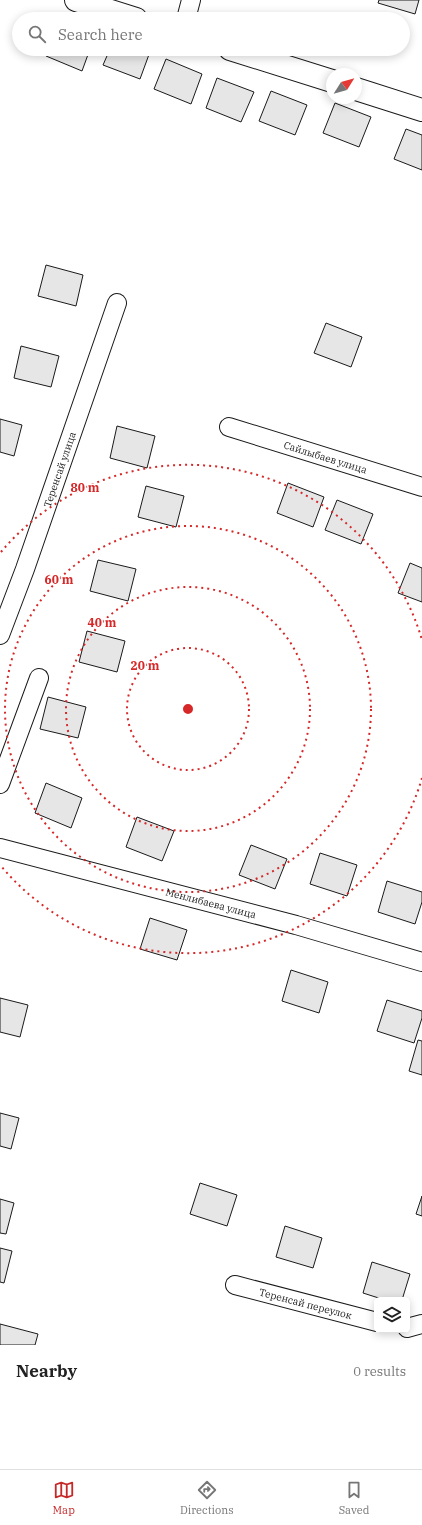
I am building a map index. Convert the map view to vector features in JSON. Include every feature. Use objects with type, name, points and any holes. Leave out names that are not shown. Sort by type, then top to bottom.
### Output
[{"type":"street","points":[[76,0],[114,12]]},
{"type":"street","points":[[188,12],[191,0]]},
{"type":"street","points":[[252,56],[326,80]]},
{"type":"street","points":[[362,91],[422,110]]},
{"type":"street","name":"Теренсай улица","points":[[0,635],[25,569],[117,303]]},
{"type":"street","name":"Сайлыбаев улица","points":[[230,427],[422,486]]},
{"type":"street","points":[[0,784],[39,678]]},
{"type":"street","name":"Менлибаева улица","points":[[0,848],[296,924],[422,962]]},
{"type":"street","name":"Теренсай переулок","points":[[235,1285],[374,1321]]},
{"type":"street","points":[[410,1327],[422,1324]]},
{"type":"building","points":[[379,0],[419,0],[415,14],[378,3]]},
{"type":"building","points":[[46,56],[87,56],[82,71]]},
{"type":"building","points":[[107,56],[148,56],[140,79],[103,65]]},
{"type":"building","points":[[166,59],[202,74],[191,104],[154,89]]},
{"type":"building","points":[[217,78],[254,92],[241,122],[206,108]]},
{"type":"building","points":[[271,91],[307,105],[295,135],[259,121]]},
{"type":"building","points":[[335,104],[371,117],[359,147],[323,133]]},
{"type":"building","points":[[406,129],[422,135],[422,170],[394,159]]},
{"type":"building","points":[[46,265],[83,275],[76,306],[38,296]]},
{"type":"building","points":[[326,323],[362,337],[351,367],[314,353]]},
{"type":"building","points":[[21,346],[59,356],[51,387],[14,378]]},
{"type":"building","points":[[0,419],[22,425],[14,456],[0,452]]},
{"type":"building","points":[[117,426],[155,436],[147,468],[110,458]]},
{"type":"building","points":[[288,483],[324,497],[313,527],[277,513]]},
{"type":"building","points":[[146,486],[184,496],[176,527],[138,517]]},
{"type":"building","points":[[337,500],[373,514],[361,544],[325,530]]},
{"type":"building","points":[[98,560],[136,569],[128,601],[90,591]]},
{"type":"building","points":[[410,563],[422,568],[422,602],[398,593]]},
{"type":"building","points":[[87,631],[125,641],[117,672],[79,662]]},
{"type":"building","points":[[48,697],[86,707],[78,738],[40,729]]},
{"type":"building","points":[[46,783],[82,798],[71,828],[35,813]]},
{"type":"building","points":[[137,817],[174,831],[162,861],[126,847]]},
{"type":"building","points":[[251,845],[287,859],[275,889],[239,875]]},
{"type":"building","points":[[320,853],[357,865],[347,896],[310,884]]},
{"type":"building","points":[[387,881],[422,892],[422,902],[415,924],[378,912]]},
{"type":"building","points":[[150,918],[187,930],[177,960],[140,949]]},
{"type":"building","points":[[291,970],[328,982],[319,1013],[282,1001]]},
{"type":"building","points":[[0,998],[28,1005],[20,1037],[0,1032]]},
{"type":"building","points":[[387,1000],[422,1011],[422,1018],[414,1043],[377,1031]]},
{"type":"building","points":[[418,1040],[422,1041],[422,1075],[409,1071]]},
{"type":"building","points":[[0,1113],[19,1118],[11,1149],[0,1146]]},
{"type":"building","points":[[200,1183],[237,1195],[227,1226],[190,1214]]},
{"type":"building","points":[[422,1196],[422,1216],[416,1214]]},
{"type":"building","points":[[0,1199],[14,1203],[6,1234],[0,1233]]},
{"type":"building","points":[[285,1226],[322,1238],[313,1268],[276,1257]]},
{"type":"building","points":[[0,1248],[12,1251],[4,1283],[0,1282]]},
{"type":"building","points":[[372,1262],[410,1274],[403,1297],[376,1297],[363,1293]]},
{"type":"building","points":[[0,1324],[38,1334],[35,1345],[0,1345]]}]
